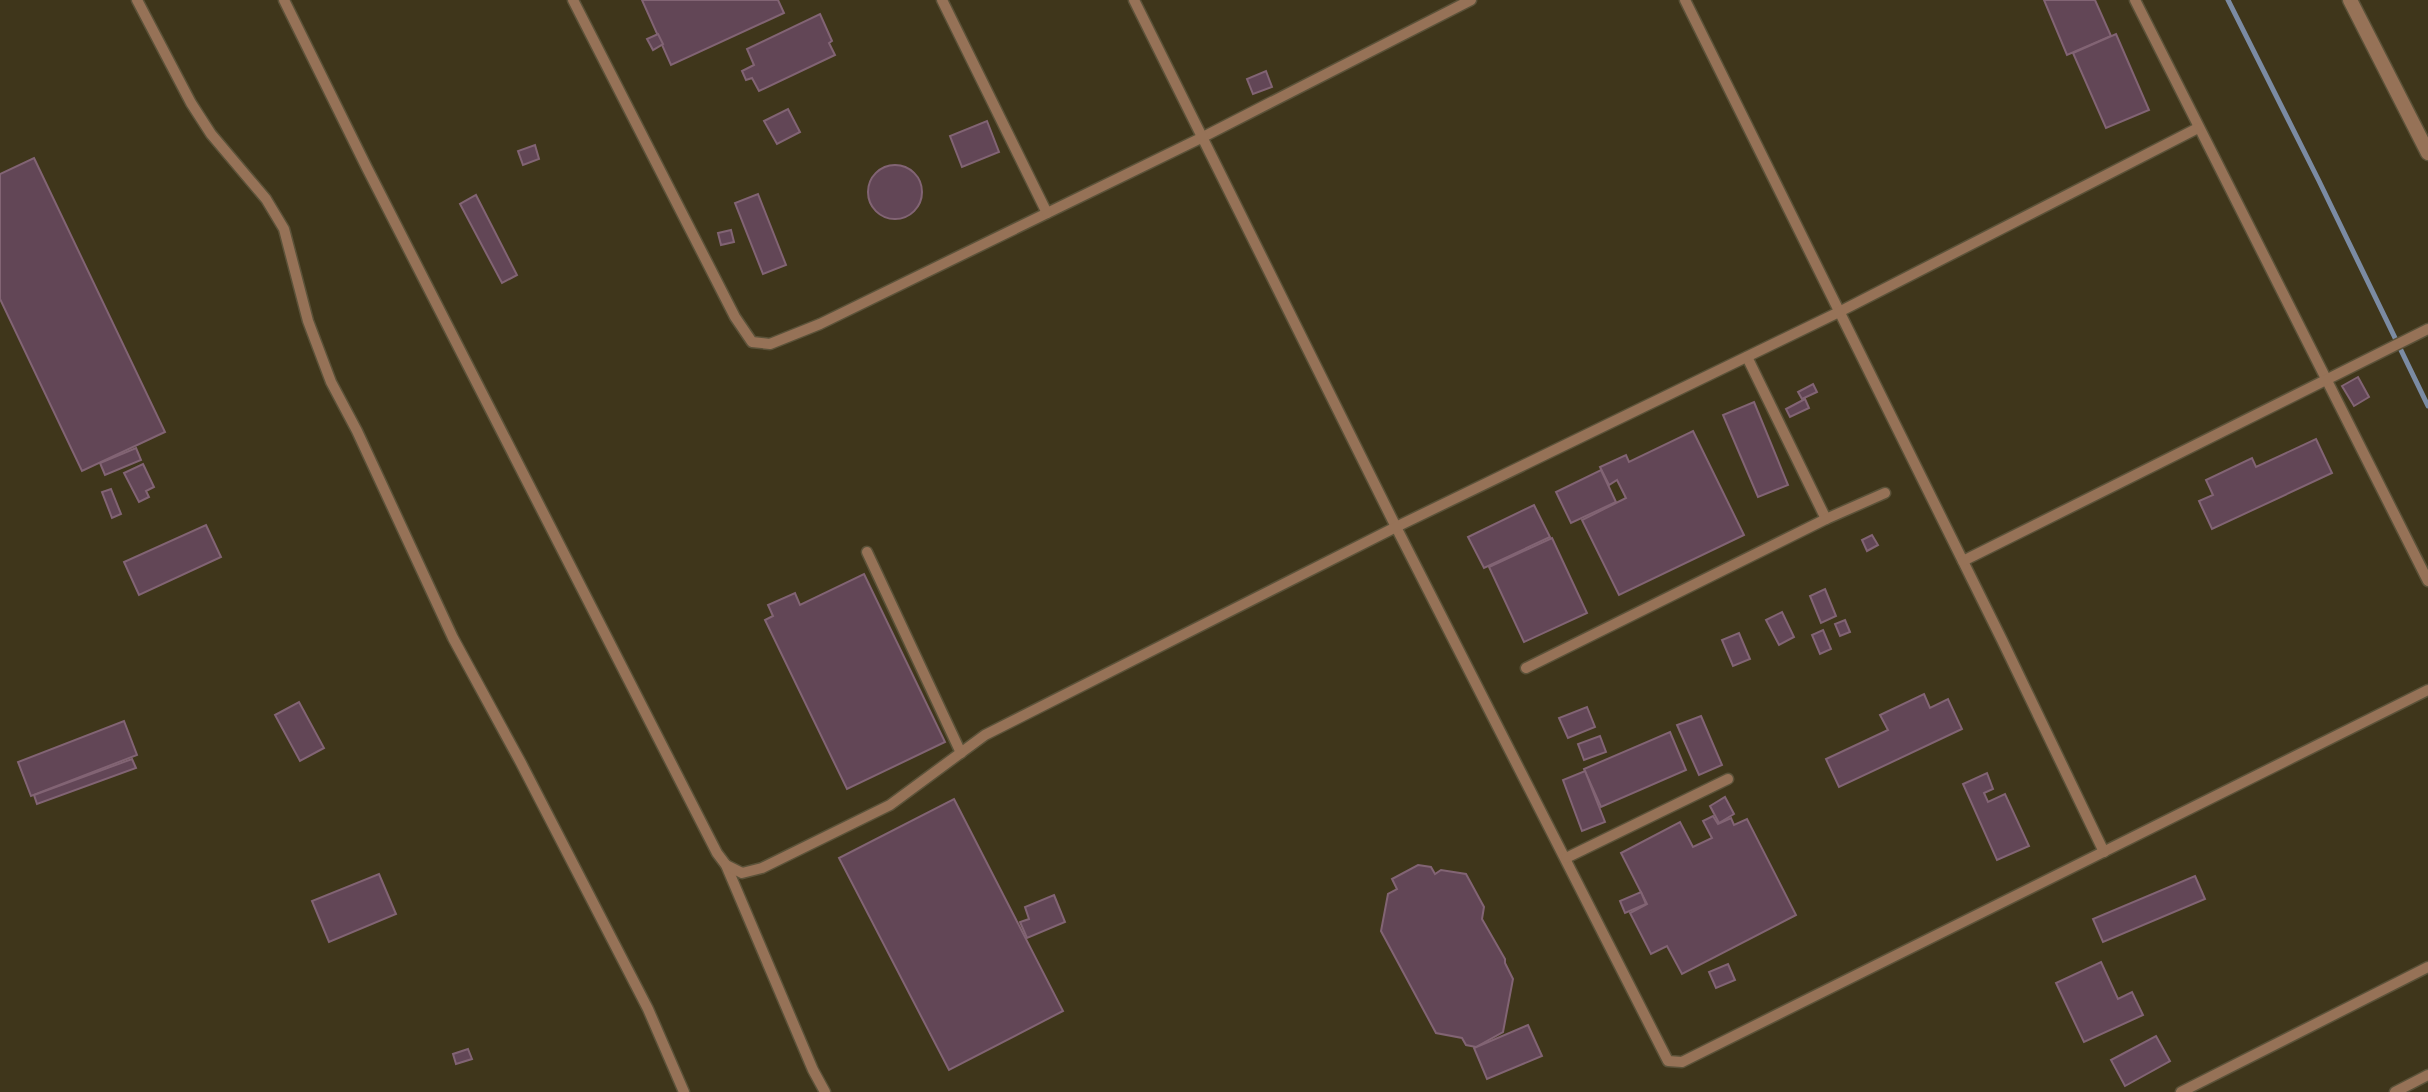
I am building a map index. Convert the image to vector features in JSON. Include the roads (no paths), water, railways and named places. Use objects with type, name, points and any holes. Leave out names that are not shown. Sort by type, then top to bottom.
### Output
[{"type":"street","points":[[2350,0],[2428,153]]},
{"type":"lane","points":[[136,0],[191,103],[211,134],[266,199],[284,229],[308,321],[331,382],[357,431],[453,638],[522,762],[648,1009],[684,1092]]},
{"type":"lane","points":[[284,0],[717,853],[726,865],[813,1070],[825,1092]]},
{"type":"lane","points":[[573,0],[735,317],[752,342],[770,344],[821,324],[1203,137],[1471,0]]},
{"type":"lane","points":[[942,0],[1046,213]]},
{"type":"lane","points":[[1133,0],[1396,527],[1668,1061],[1682,1062],[2428,690]]},
{"type":"lane","points":[[1685,0],[2104,852]]},
{"type":"lane","points":[[2134,0],[2428,581]]},
{"type":"lane","points":[[726,865],[742,873],[762,868],[890,804],[985,735],[1396,527],[1839,312],[2199,128]]},
{"type":"lane","points":[[1963,561],[2428,329]]},
{"type":"lane","points":[[1747,357],[1826,519]]},
{"type":"lane","points":[[1526,668],[1826,519],[1885,493]]},
{"type":"lane","points":[[867,552],[961,753]]},
{"type":"lane","points":[[1566,858],[1728,779]]},
{"type":"lane","points":[[2181,1092],[2428,967]]},
{"type":"lane","points":[[2395,1092],[2428,1075]]},
{"type":"waterway","points":[[2228,0],[2428,406]]}]
